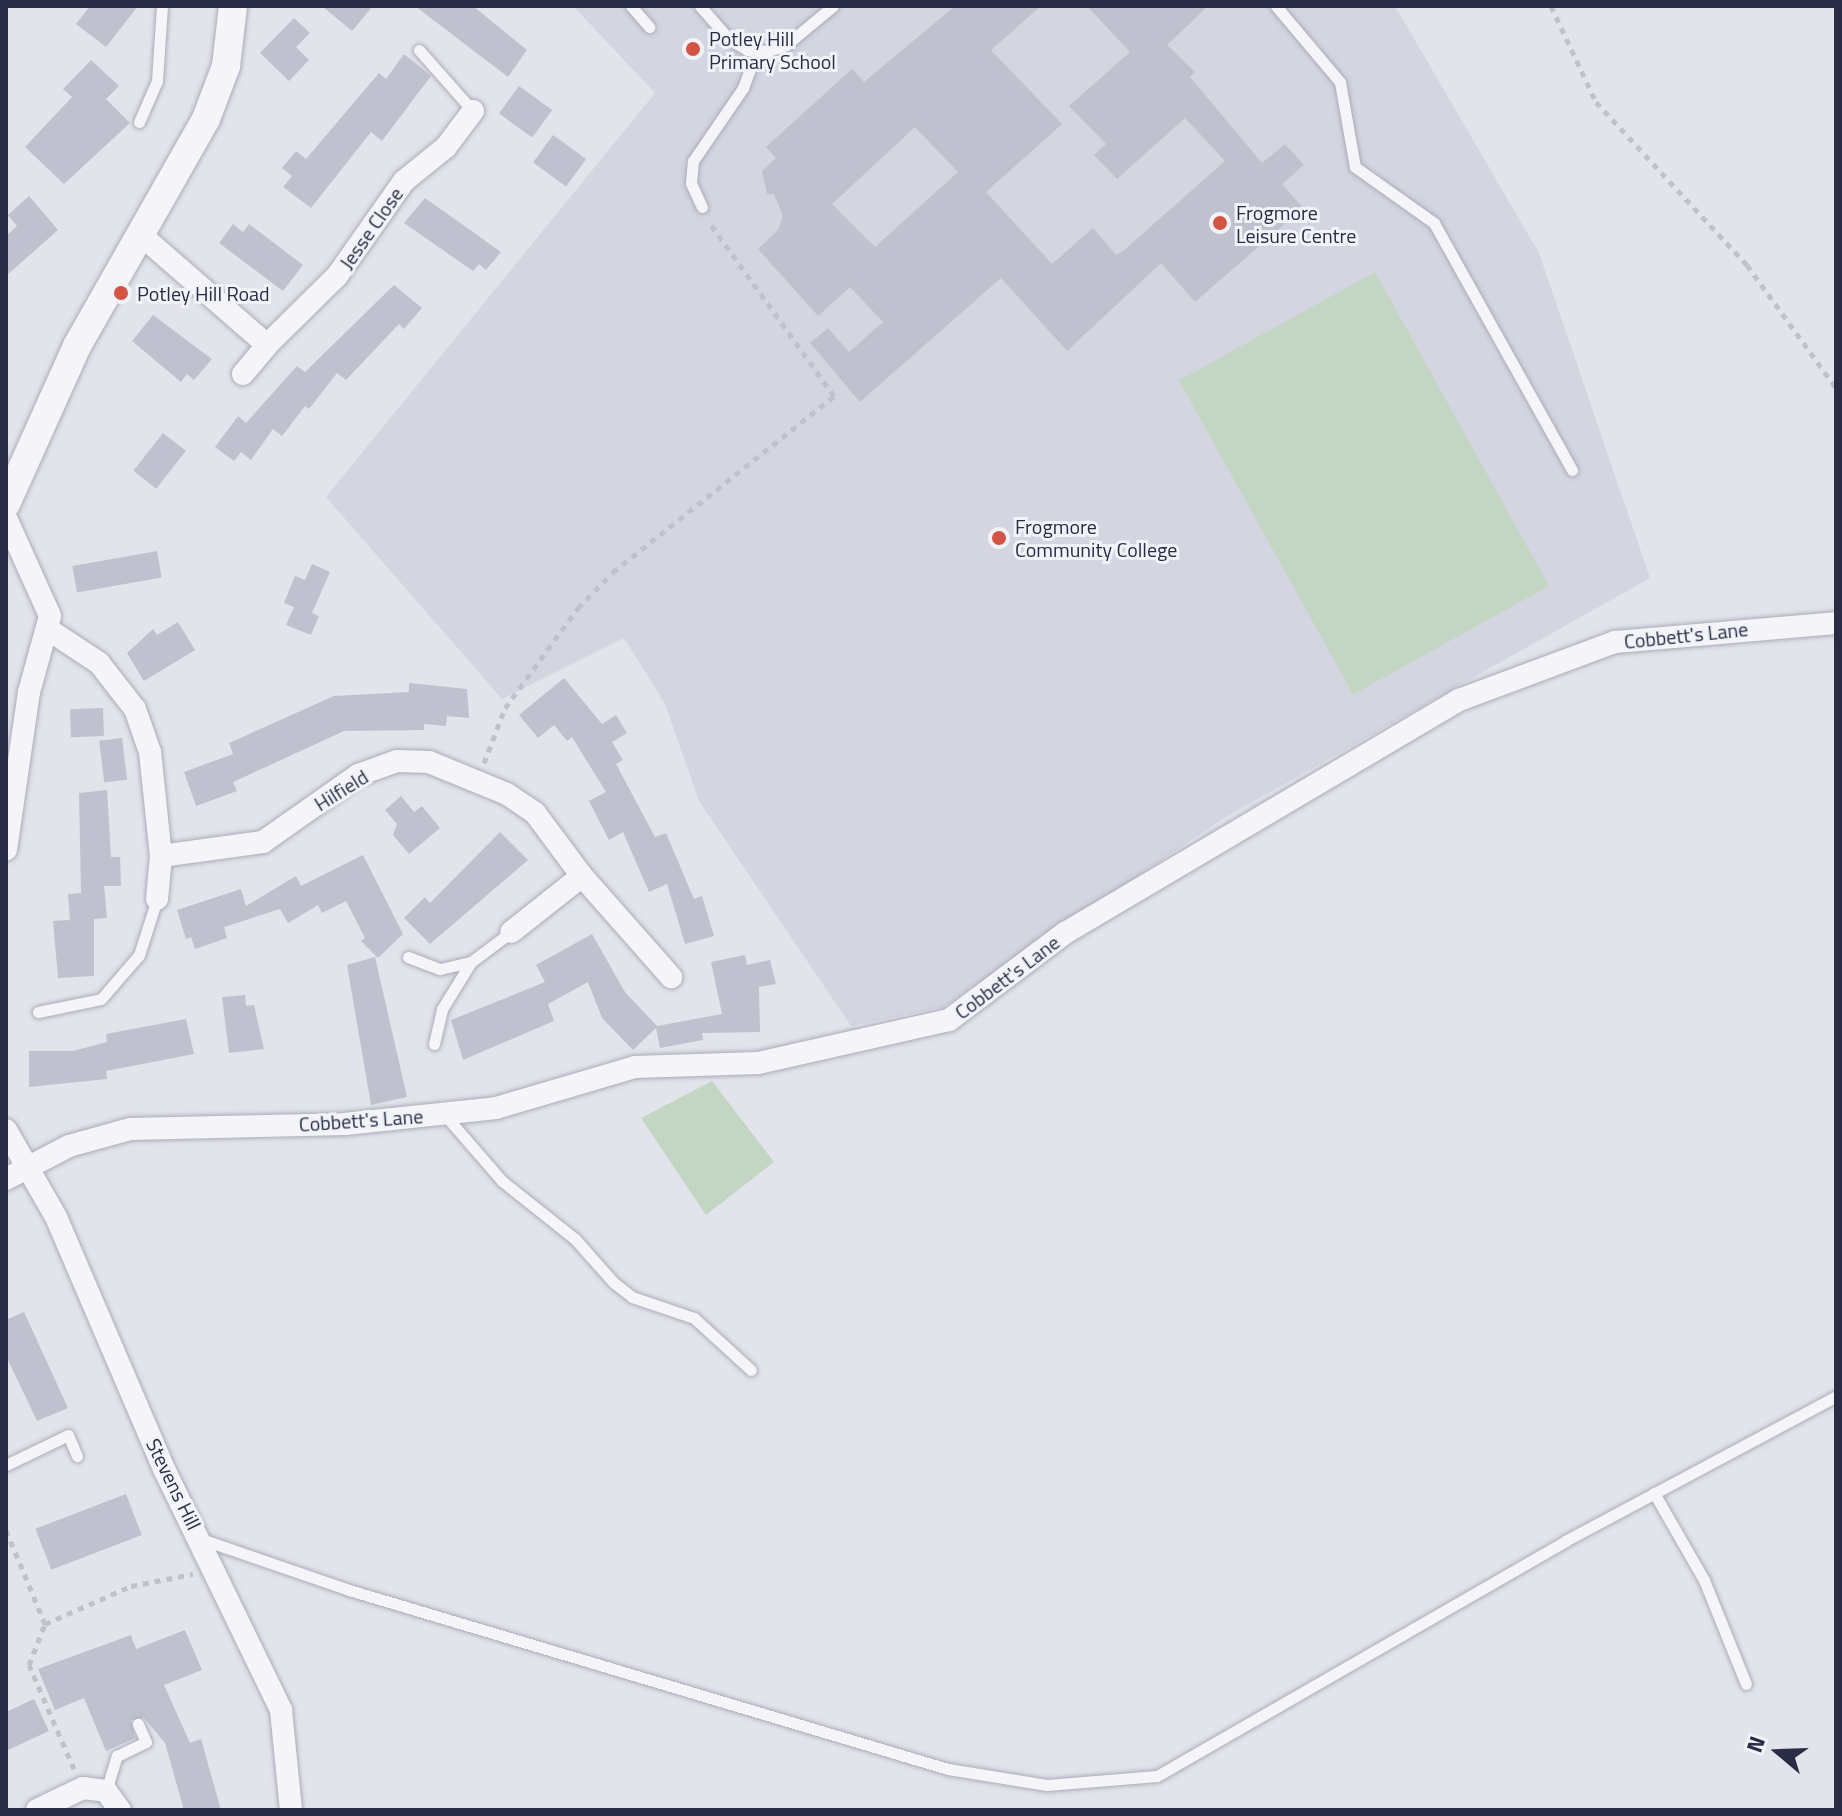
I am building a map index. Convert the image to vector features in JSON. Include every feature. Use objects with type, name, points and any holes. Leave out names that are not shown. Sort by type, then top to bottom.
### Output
[{"type":"street","points":[[6,504],[77,346],[206,119],[226,66],[233,6]]},
{"type":"street","name":"Jesse Close","points":[[243,374],[267,345],[337,276],[404,181],[446,147],[473,111]]},
{"type":"street","points":[[141,235],[267,345]]},
{"type":"street","points":[[6,518],[50,616],[49,630],[29,692],[6,849]]},
{"type":"street","name":"Cobbett's Lane","points":[[6,1179],[25,1166],[69,1146],[168,1124],[345,1124],[496,1108],[635,1067],[758,1063],[949,1020],[1065,933],[1459,700],[1615,642],[1836,623]]},
{"type":"street","points":[[49,630],[99,663],[135,709],[150,752],[161,856],[157,899]]},
{"type":"street","name":"Hilfield","points":[[161,856],[263,842],[358,775],[397,761],[429,762],[477,780],[535,813],[582,876],[671,977]]},
{"type":"street","points":[[511,932],[582,876]]},
{"type":"street","name":"Stevens Hill","points":[[6,1130],[56,1217],[214,1570],[281,1710],[291,1810]]},
{"type":"street","points":[[37,1810],[83,1788],[106,1791],[120,1810]]},
{"type":"lane","points":[[139,122],[157,81],[162,6]]},
{"type":"lane","points":[[631,6],[649,27]]},
{"type":"lane","points":[[700,6],[729,39],[757,50],[786,45],[833,6]]},
{"type":"lane","points":[[1276,6],[1340,82],[1355,167],[1434,223],[1572,470]]},
{"type":"lane","points":[[419,50],[473,111]]},
{"type":"lane","points":[[702,207],[691,183],[693,161],[743,88],[757,50]]},
{"type":"lane","points":[[38,1012],[101,999],[139,955],[157,899]]},
{"type":"lane","points":[[434,1044],[442,1009],[471,962],[511,932]]},
{"type":"lane","points":[[408,957],[440,969],[471,962]]},
{"type":"lane","points":[[444,1114],[502,1181],[575,1239],[613,1282],[632,1297],[694,1318],[751,1370]]},
{"type":"lane","points":[[201,1539],[880,1752],[1047,1785],[1157,1776],[1654,1493],[1836,1396]]},
{"type":"lane","points":[[6,1465],[68,1435],[77,1456]]},
{"type":"lane","points":[[1654,1493],[1704,1580],[1746,1684]]},
{"type":"lane","points":[[106,1791],[117,1756],[146,1742],[138,1724]]},
{"type":"path","points":[[1551,6],[1596,102],[1747,265],[1836,388]]},
{"type":"path","points":[[477,780],[505,708],[578,608],[613,572],[834,396],[702,207]]},
{"type":"path","points":[[6,1530],[45,1624],[29,1665],[83,1788]]},
{"type":"path","points":[[45,1624],[131,1586],[214,1570]]},
{"type":"shaded area","name":"Frogmore Community College","points":[[573,6],[1395,6],[1539,253],[1650,578],[1224,818],[943,1007],[851,1026],[699,801],[665,704],[624,638],[502,699],[326,497],[655,93]]},
{"type":"green space","points":[[1375,272],[1549,586],[1353,695],[1179,381]]},
{"type":"green space","points":[[712,1081],[774,1162],[706,1215],[641,1118]]},
{"type":"building","points":[[90,6],[138,6],[106,47],[76,24]]},
{"type":"building","points":[[322,6],[373,6],[352,31]]},
{"type":"building","points":[[415,6],[473,6],[527,50],[508,77]]},
{"type":"building","points":[[955,6],[1041,6],[991,50],[1062,124],[986,192],[1052,264],[1093,228],[1116,255],[1225,161],[1185,118],[1117,179],[1094,155],[1106,144],[1069,106],[1130,52],[1087,6],[1208,6],[1167,45],[1195,72],[1190,77],[1262,163],[1285,144],[1304,165],[1282,184],[1303,208],[1195,302],[1161,263],[1067,351],[1001,278],[860,402],[810,343],[828,328],[849,352],[883,322],[850,287],[818,316],[758,249],[778,230],[783,216],[774,194],[767,194],[762,171],[776,158],[766,147],[852,69],[864,82]],"holes":[[[915,127],[958,172],[875,247],[832,204]]]},
{"type":"building","points":[[294,18],[310,33],[296,47],[309,60],[289,81],[260,53]]},
{"type":"building","points":[[404,54],[431,76],[382,141],[371,132],[311,208],[283,187],[292,176],[282,168],[296,151],[306,159],[379,73],[386,79]]},
{"type":"building","points":[[91,60],[119,86],[106,99],[130,123],[64,184],[25,147],[72,97],[63,89]]},
{"type":"building","points":[[519,86],[552,110],[532,138],[499,114]]},
{"type":"building","points":[[553,135],[586,159],[566,187],[533,163]]},
{"type":"building","points":[[29,196],[58,230],[6,276],[6,236],[17,226],[8,215]]},
{"type":"building","points":[[425,198],[501,252],[486,270],[479,264],[473,271],[404,223]]},
{"type":"building","points":[[233,224],[243,232],[249,224],[303,265],[283,291],[219,243]]},
{"type":"building","points":[[394,285],[422,308],[404,329],[399,324],[346,380],[337,373],[309,409],[305,406],[282,436],[273,429],[251,460],[241,452],[234,461],[215,447],[238,416],[246,423],[297,366],[305,372]]},
{"type":"building","points":[[153,315],[212,359],[194,380],[187,374],[181,382],[132,341]]},
{"type":"building","points":[[163,433],[186,451],[156,489],[133,471]]},
{"type":"building","points":[[157,551],[162,578],[77,593],[72,566]]},
{"type":"building","points":[[312,564],[330,572],[312,613],[319,616],[311,635],[286,625],[294,607],[284,603],[295,576],[305,580]]},
{"type":"building","points":[[178,622],[195,650],[144,681],[127,653],[153,629],[157,635]]},
{"type":"building","points":[[564,678],[602,724],[616,715],[627,733],[612,742],[623,760],[616,764],[655,837],[666,833],[694,899],[702,896],[714,936],[685,944],[667,884],[649,892],[623,832],[609,840],[589,801],[606,792],[572,737],[567,741],[554,725],[538,738],[519,715]]},
{"type":"building","points":[[409,683],[467,689],[469,718],[447,716],[446,726],[424,724],[424,730],[344,731],[233,782],[237,791],[196,806],[184,772],[233,754],[229,743],[334,696],[409,692]]},
{"type":"building","points":[[103,708],[104,736],[71,737],[70,709]]},
{"type":"building","points":[[122,738],[127,780],[104,782],[99,741]]},
{"type":"building","points":[[107,790],[111,857],[120,857],[121,886],[104,886],[107,918],[94,919],[94,976],[58,978],[53,921],[70,920],[68,894],[81,893],[79,793]]},
{"type":"building","points":[[401,796],[414,812],[422,806],[440,828],[409,854],[393,835],[397,824],[385,810]]},
{"type":"building","points":[[500,832],[528,860],[430,944],[404,918],[425,897],[430,903]]},
{"type":"building","points":[[363,855],[403,934],[378,958],[361,941],[365,938],[346,901],[322,913],[318,905],[288,923],[280,909],[224,927],[227,938],[195,949],[191,937],[186,939],[177,910],[241,889],[246,906],[296,876],[301,886]]},
{"type":"building","points":[[592,934],[625,992],[657,1026],[722,1014],[711,962],[745,955],[747,965],[770,960],[776,984],[759,987],[760,1032],[702,1033],[703,1040],[660,1048],[656,1028],[633,1050],[602,1018],[588,982],[548,1004],[554,1021],[463,1060],[451,1020],[545,982],[536,965]]},
{"type":"building","points":[[375,957],[407,1097],[371,1105],[347,965]]},
{"type":"building","points":[[245,995],[246,1006],[254,1005],[264,1049],[229,1053],[222,997]]},
{"type":"building","points":[[186,1019],[194,1054],[106,1071],[107,1079],[29,1087],[29,1051],[73,1051],[107,1042],[106,1034]]},
{"type":"building","points":[[24,1312],[68,1408],[37,1421],[6,1356],[6,1320]]},
{"type":"building","points":[[126,1494],[142,1535],[51,1570],[35,1529]]},
{"type":"building","points":[[185,1630],[202,1670],[164,1685],[190,1743],[201,1739],[221,1810],[184,1810],[165,1743],[144,1718],[131,1720],[135,1738],[106,1751],[84,1698],[55,1710],[38,1669],[131,1635],[136,1649]]},
{"type":"building","points":[[34,1699],[49,1731],[6,1751],[6,1712]]},
{"type":"place","name":"Potley Hill Primary School","points":[[693,49]]},
{"type":"place","name":"Frogmore Leisure Centre","points":[[1220,223]]},
{"type":"place","name":"Potley Hill Road","points":[[121,293]]},
{"type":"place","name":"Frogmore Community College","points":[[999,538]]}]
